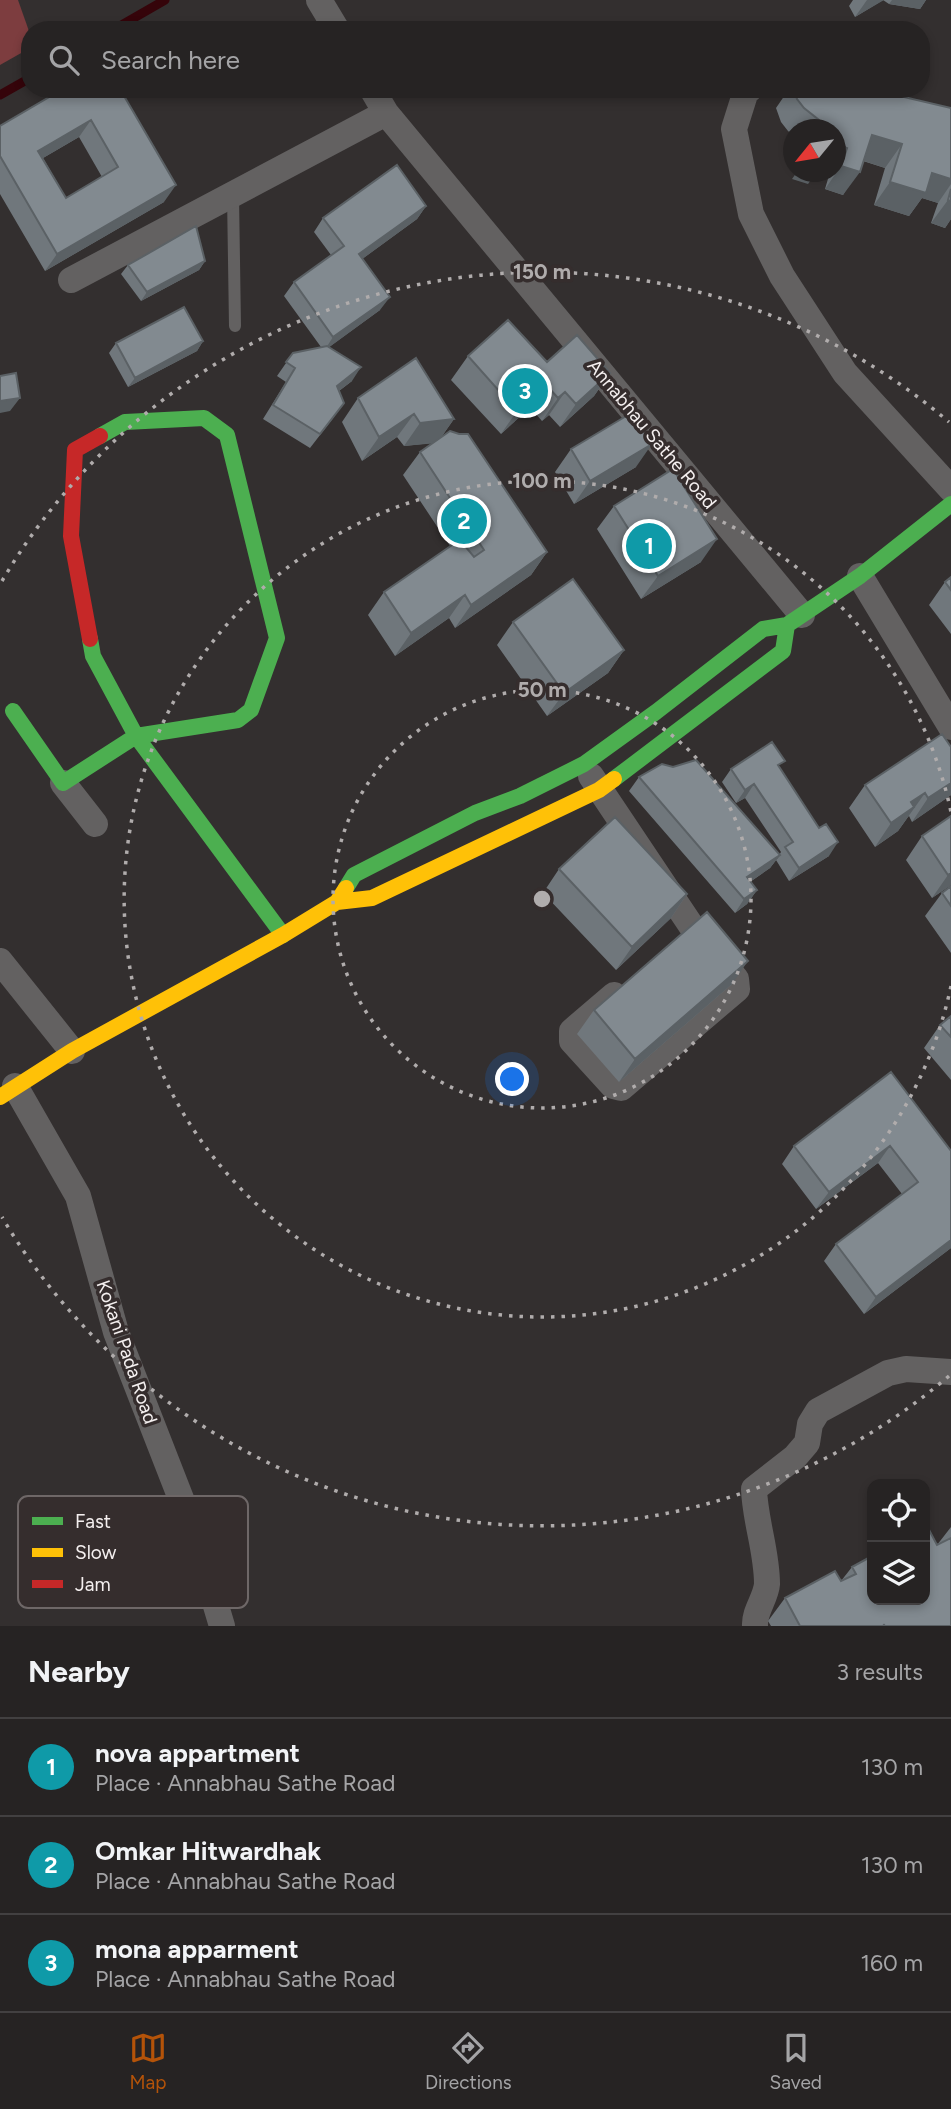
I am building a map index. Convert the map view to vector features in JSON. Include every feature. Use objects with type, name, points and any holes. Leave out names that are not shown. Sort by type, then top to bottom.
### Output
[{"type":"street","points":[[320,0],[332,21]]},
{"type":"street","name":"Annabhau Sathe Road","points":[[377,98],[386,113],[795,620]]},
{"type":"street","points":[[744,98],[734,129],[751,215],[782,276],[845,373],[951,489]]},
{"type":"street","points":[[72,284],[386,113]]},
{"type":"street","points":[[63,783],[136,736],[238,720],[251,710],[277,638],[227,435],[204,418],[125,422],[75,450],[71,537],[93,656],[136,736],[283,935]]},
{"type":"street","points":[[337,902],[354,875],[461,820],[520,796],[584,764],[763,629],[795,620],[860,576],[951,504]]},
{"type":"street","points":[[860,576],[951,727]]},
{"type":"street","points":[[7,1092],[72,1051],[283,935],[337,902],[372,898],[599,790],[783,651],[795,620]]},
{"type":"street","points":[[13,711],[95,824]]},
{"type":"street","points":[[656,712],[673,734]]},
{"type":"street","points":[[584,764],[684,934],[736,979],[737,989],[621,1088],[613,1086],[572,1041],[572,1031],[634,977]]},
{"type":"street","points":[[461,820],[475,849]]},
{"type":"street","points":[[0,961],[72,1051]]},
{"type":"street","name":"Kokani Pada Road","points":[[7,1092],[78,1196],[116,1332],[180,1496]]},
{"type":"street","points":[[755,1626],[754,1619],[767,1587],[765,1550],[755,1510],[754,1489],[795,1457],[807,1443],[810,1424],[818,1411],[888,1373],[906,1369],[951,1372]]},
{"type":"street","name":"Kokani Pada Road","points":[[217,1608],[222,1626]]},
{"type":"lane","points":[[233,194],[234,326]]},
{"type":"shaded area","points":[[0,0],[18,0],[25,21],[21,21],[21,53],[0,65]]},
{"type":"building","points":[[48,98],[125,98],[176,185],[57,254],[0,156],[0,126]],"holes":[[[91,120],[118,167],[66,198],[38,151]]]},
{"type":"building","points":[[797,98],[908,98],[951,108],[951,179],[932,173],[926,193],[890,182],[902,144],[872,135],[860,172],[846,168],[846,119],[818,119]]},
{"type":"building","points":[[397,165],[426,206],[359,254],[390,297],[333,337],[294,282],[344,246],[323,218]]},
{"type":"building","points":[[196,226],[205,261],[147,292],[128,265]]},
{"type":"building","points":[[184,307],[203,341],[135,378],[116,343]]},
{"type":"building","points":[[508,320],[547,362],[577,335],[610,373],[576,404],[565,392],[558,398],[550,389],[545,393],[541,389],[517,411],[468,356]]},
{"type":"building","points":[[327,346],[361,367],[337,386],[344,403],[320,434],[273,405],[295,368],[286,362],[293,353]]},
{"type":"building","points":[[416,358],[454,419],[420,423],[414,414],[379,437],[358,398]]},
{"type":"building","points":[[16,373],[20,398],[0,401],[0,376]]},
{"type":"building","points":[[633,412],[652,444],[590,481],[571,449]]},
{"type":"building","points":[[450,431],[468,434],[547,552],[471,605],[465,595],[411,633],[384,592],[455,543],[465,546],[474,557],[484,550],[420,452]]},
{"type":"building","points":[[673,469],[717,539],[658,576],[614,506]]},
{"type":"building","points":[[951,577],[951,590],[945,582]]},
{"type":"building","points":[[573,579],[624,650],[564,693],[513,622]]},
{"type":"building","points":[[942,734],[951,747],[951,783],[928,798],[925,793],[911,802],[914,807],[891,823],[865,785]]},
{"type":"building","points":[[772,742],[785,761],[778,765],[819,828],[826,824],[838,842],[799,868],[785,847],[793,842],[754,784],[745,790],[731,769]]},
{"type":"building","points":[[696,760],[780,855],[747,877],[757,890],[744,899],[639,777],[662,764],[673,767]]},
{"type":"building","points":[[951,816],[951,873],[948,875],[922,836]]},
{"type":"building","points":[[615,817],[687,894],[632,947],[559,869]]},
{"type":"building","points":[[951,886],[951,906],[942,893]]},
{"type":"building","points":[[707,912],[748,961],[635,1059],[594,1010]]},
{"type":"building","points":[[951,1016],[951,1037],[940,1025]]},
{"type":"building","points":[[891,1072],[951,1151],[951,1240],[876,1297],[836,1244],[918,1182],[890,1146],[829,1192],[794,1146]]},
{"type":"building","points":[[930,1532],[937,1545],[951,1538],[951,1626],[800,1626],[785,1598],[835,1571],[841,1581],[856,1574],[852,1567],[867,1559],[867,1605],[930,1605]]},
{"type":"waterway","points":[[129,21],[165,0]]},
{"type":"waterway","points":[[0,95],[21,83]]},
{"type":"traffic: fast","points":[[13,711],[63,783],[136,736],[238,720],[251,710],[277,638],[227,435],[204,418],[125,422],[100,436]]},
{"type":"traffic: fast","points":[[346,888],[354,875],[475,813],[520,796],[584,764],[763,629],[787,625],[860,576],[951,504]]},
{"type":"traffic: fast","points":[[614,779],[783,651],[787,625]]},
{"type":"traffic: fast","points":[[90,639],[93,656],[136,736],[283,935]]},
{"type":"traffic: slow","points":[[337,902],[372,898],[599,790],[614,779]]},
{"type":"traffic: slow","points":[[0,1097],[72,1051],[283,935],[337,902],[346,888]]},
{"type":"traffic: jam","points":[[90,639],[71,536],[75,450],[100,436]]},
{"type":"place","name":"mona apparment","points":[[525,391]]},
{"type":"place","name":"Omkar Hitwardhak","points":[[464,521]]},
{"type":"place","name":"nova appartment","points":[[649,546]]}]
